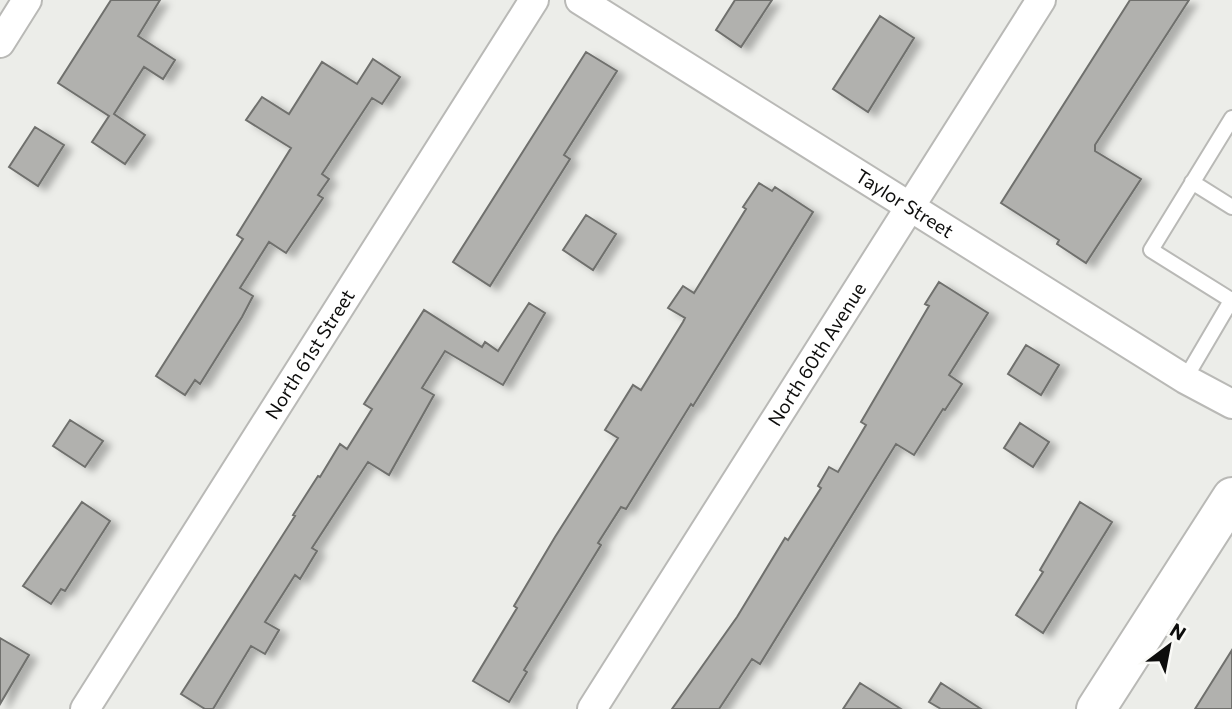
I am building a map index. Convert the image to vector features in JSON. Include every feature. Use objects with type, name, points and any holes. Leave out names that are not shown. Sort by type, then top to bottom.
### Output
[{"type":"main road","points":[[1096,709],[1232,497]]},
{"type":"street","points":[[0,43],[27,0]]},
{"type":"street","name":"North 61st Street","points":[[85,709],[534,0]]},
{"type":"street","name":"Taylor Street","points":[[580,0],[1185,379],[1232,404]]},
{"type":"street","name":"North 60th Avenue","points":[[592,709],[1041,0]]},
{"type":"lane","points":[[1185,379],[1232,299],[1151,250],[1232,118]]},
{"type":"lane","points":[[1192,182],[1232,207]]},
{"type":"building","points":[[111,0],[160,0],[138,36],[175,60],[163,79],[144,67],[114,114],[145,135],[125,164],[92,142],[109,116],[58,83]]},
{"type":"building","points":[[735,0],[772,0],[741,47],[716,30]]},
{"type":"building","points":[[1130,0],[1189,0],[1095,145],[1095,151],[1141,179],[1086,263],[1057,244],[1059,240],[1001,203]]},
{"type":"building","points":[[880,16],[914,38],[868,112],[833,89]]},
{"type":"building","points":[[586,52],[617,71],[564,155],[570,159],[490,286],[453,262]]},
{"type":"building","points":[[373,59],[400,77],[382,104],[372,98],[322,174],[329,179],[318,195],[323,198],[286,253],[269,242],[240,288],[253,296],[242,317],[200,384],[195,380],[185,395],[156,376],[243,239],[237,235],[291,148],[246,120],[262,97],[289,114],[322,62],[357,84]]},
{"type":"building","points":[[35,127],[64,145],[38,186],[9,167]]},
{"type":"building","points":[[759,183],[772,191],[775,187],[813,212],[693,406],[691,404],[626,509],[621,507],[598,543],[601,545],[524,670],[527,672],[509,702],[473,681],[517,608],[514,606],[555,537],[618,438],[605,430],[633,385],[641,390],[683,322],[685,318],[668,308],[683,286],[694,293]]},
{"type":"building","points":[[586,215],[616,234],[593,270],[563,250]]},
{"type":"building","points":[[939,282],[988,313],[949,375],[962,384],[914,455],[896,444],[760,664],[752,659],[719,709],[672,709],[737,617],[785,538],[788,540],[821,488],[818,486],[829,467],[838,472],[866,425],[861,422],[929,306],[925,304]]},
{"type":"building","points":[[529,303],[545,313],[503,385],[445,351],[422,388],[434,395],[389,475],[368,462],[312,548],[317,551],[300,579],[295,575],[265,622],[279,630],[265,654],[251,646],[213,709],[205,709],[181,694],[318,476],[320,477],[340,444],[347,449],[372,409],[364,404],[424,310],[482,347],[485,342],[498,351]]},
{"type":"building","points":[[1026,345],[1059,365],[1041,395],[1008,374]]},
{"type":"building","points":[[70,420],[103,441],[85,467],[53,446]]},
{"type":"building","points":[[1020,423],[1049,442],[1033,467],[1004,448]]},
{"type":"building","points":[[82,502],[110,521],[65,591],[61,589],[51,604],[23,586]]},
{"type":"building","points":[[1080,502],[1112,522],[1043,633],[1016,615],[1043,572],[1040,570]]},
{"type":"building","points":[[0,638],[29,655],[0,704]]},
{"type":"building","points":[[1232,650],[1232,709],[1195,709]]},
{"type":"building","points":[[860,683],[901,709],[843,709]]},
{"type":"building","points":[[941,683],[981,709],[941,709],[929,702]]}]
